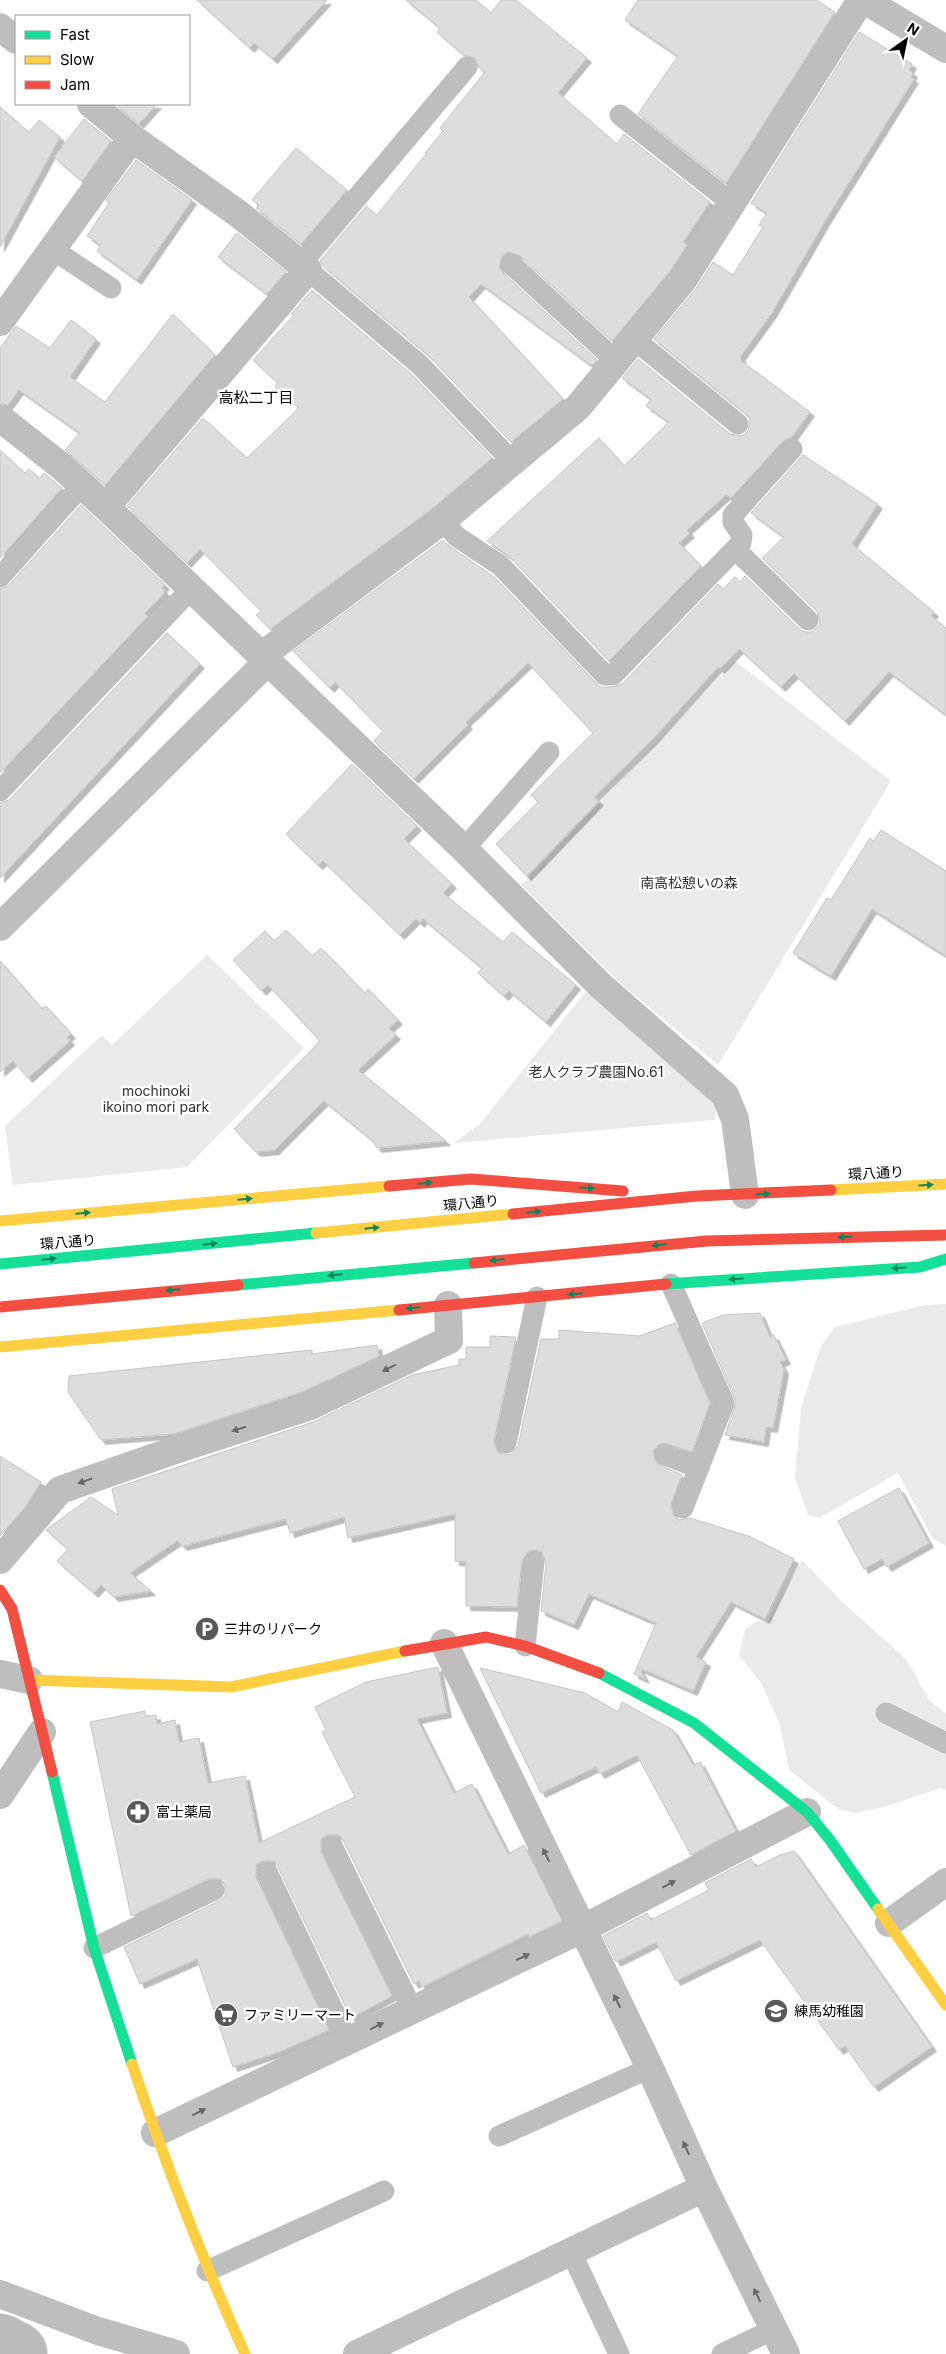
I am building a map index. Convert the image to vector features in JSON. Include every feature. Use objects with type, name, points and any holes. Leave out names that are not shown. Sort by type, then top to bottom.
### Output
[{"type":"main road","points":[[0,1221],[472,1179],[697,1196]]},
{"type":"main road","name":"環八通り","points":[[0,1264],[697,1196],[946,1184]]},
{"type":"main road","points":[[0,1306],[707,1241],[946,1235]]},
{"type":"main road","points":[[0,1347],[670,1284],[920,1267],[946,1259]]},
{"type":"main road","points":[[0,1590],[12,1609],[94,1948],[155,2134],[207,2271],[245,2354]]},
{"type":"main road","points":[[29,1680],[231,1687],[444,1643],[486,1637],[525,1646],[602,1674],[694,1723],[807,1812],[830,1840],[946,2005]]},
{"type":"street","points":[[0,927],[264,659],[443,520],[578,407],[683,280],[862,0],[946,49]]},
{"type":"street","points":[[0,27],[15,39]]},
{"type":"street","points":[[93,105],[132,138],[240,215],[304,267],[106,508]]},
{"type":"street","points":[[0,322],[132,138]]},
{"type":"street","points":[[0,418],[82,485],[464,849],[601,986],[725,1095],[736,1119],[745,1195]]},
{"type":"street","points":[[0,1560],[60,1490],[308,1408],[449,1340],[448,1304]]},
{"type":"street","points":[[444,1643],[650,2068],[704,2188],[786,2354]]},
{"type":"street","points":[[0,1674],[29,1680]]},
{"type":"street","points":[[0,1795],[42,1732]]},
{"type":"street","points":[[155,2134],[582,1929],[807,1812]]},
{"type":"street","points":[[889,1923],[946,1882]]},
{"type":"street","points":[[357,2354],[704,2188]]},
{"type":"street","points":[[0,2294],[98,2331],[176,2354]]},
{"type":"lane","points":[[467,67],[304,267],[420,365],[512,461]]},
{"type":"lane","points":[[620,115],[733,204]]},
{"type":"lane","points":[[52,249],[111,288]]},
{"type":"lane","points":[[511,264],[617,362]]},
{"type":"lane","points":[[635,340],[738,424]]},
{"type":"lane","points":[[443,520],[456,536],[501,566],[605,675],[609,676],[613,675],[735,549],[743,539],[733,522],[733,516],[792,449]]},
{"type":"lane","points":[[0,577],[82,485]]},
{"type":"lane","points":[[735,549],[808,620]]},
{"type":"lane","points":[[0,791],[191,589]]},
{"type":"lane","points":[[464,849],[549,752]]},
{"type":"lane","points":[[670,1284],[724,1403],[683,1508]]},
{"type":"lane","points":[[506,1443],[537,1297]]},
{"type":"lane","points":[[665,1455],[699,1468]]},
{"type":"lane","points":[[525,1646],[529,1626],[534,1562]]},
{"type":"lane","points":[[886,1713],[946,1743]]},
{"type":"lane","points":[[332,1846],[412,2009]]},
{"type":"lane","points":[[267,1872],[348,2040]]},
{"type":"lane","points":[[94,1948],[214,1890]]},
{"type":"lane","points":[[499,2136],[650,2068]]},
{"type":"lane","points":[[207,2271],[384,2191]]},
{"type":"lane","points":[[571,2252],[619,2354]]},
{"type":"lane","points":[[722,2354],[774,2329]]},
{"type":"green space","name":"南高松憩いの森","points":[[735,661],[891,781],[718,1065],[618,981],[521,885]]},
{"type":"green space","name":"mochinoki ikoino mori park","points":[[207,955],[304,1048],[187,1167],[13,1185],[5,1126],[102,1035],[112,1045]]},
{"type":"green space","name":"老人クラブ農園No.61","points":[[588,989],[718,1103],[714,1120],[454,1143],[480,1124]]},
{"type":"green space","points":[[946,1304],[946,1546],[933,1539],[898,1473],[819,1518],[808,1515],[795,1478],[801,1408],[821,1346],[835,1327],[925,1305]]},
{"type":"green space","points":[[802,1560],[841,1601],[907,1660],[929,1700],[946,1713],[946,1790],[940,1788],[884,1807],[855,1813],[838,1809],[789,1770],[780,1725],[761,1683],[739,1655],[745,1630],[756,1621],[767,1622]]},
{"type":"building","points":[[197,0],[327,0],[273,59],[254,43],[250,48]]},
{"type":"building","points":[[406,0],[476,0],[491,13],[501,0],[516,0],[587,58],[558,93],[617,144],[624,134],[710,202],[683,242],[687,245],[670,271],[612,341],[519,255],[508,252],[502,256],[499,267],[503,273],[597,360],[592,366],[481,284],[469,297],[563,399],[511,442],[429,356],[323,266],[320,261],[366,206],[377,215],[426,154],[443,131],[440,128],[485,72],[479,68],[475,58],[464,55],[437,32],[440,28]]},
{"type":"building","points":[[638,0],[816,0],[835,12],[726,183],[638,114],[678,56],[625,20]]},
{"type":"building","points":[[859,32],[912,64],[909,70],[913,73],[911,78],[914,79],[825,221],[772,313],[740,357],[742,358],[740,360],[810,412],[792,437],[783,441],[731,498],[726,495],[687,530],[690,533],[679,543],[701,566],[609,661],[510,557],[487,541],[599,438],[624,466],[669,422],[646,406],[651,399],[622,378],[638,359],[730,434],[742,436],[748,431],[750,420],[746,414],[654,339],[695,290],[713,262],[733,275],[763,227],[759,225],[767,213],[751,203]]},
{"type":"building","points":[[116,105],[156,105],[139,124]]},
{"type":"building","points":[[0,107],[29,132],[39,120],[60,137],[0,247]]},
{"type":"building","points":[[84,119],[111,141],[82,181],[54,157]]},
{"type":"building","points":[[296,148],[347,190],[301,244],[256,208],[259,205],[252,200]]},
{"type":"building","points":[[136,160],[192,200],[137,280],[97,251],[101,245],[87,236],[109,203],[106,200]]},
{"type":"building","points":[[237,233],[286,272],[267,294],[218,257]]},
{"type":"building","points":[[312,290],[411,374],[492,458],[433,508],[270,629],[256,615],[261,611],[200,549],[187,563],[127,506],[203,418],[247,458],[299,408],[275,386],[278,383],[253,360],[294,315],[291,314]]},
{"type":"building","points":[[173,314],[215,355],[105,485],[65,450],[80,433],[19,390],[8,405],[0,403],[0,348],[16,326],[50,348],[71,320],[96,339],[70,377],[105,402]]},
{"type":"building","points":[[0,450],[25,473],[29,469],[40,478],[44,473],[62,488],[0,558]]},
{"type":"building","points":[[803,455],[878,504],[852,544],[934,612],[931,616],[946,628],[946,715],[889,672],[845,721],[794,674],[781,687],[739,649],[720,669],[718,667],[652,740],[594,797],[599,801],[527,876],[496,844],[538,802],[531,795],[593,733],[528,663],[466,722],[468,725],[414,779],[374,741],[383,731],[335,682],[330,688],[293,651],[443,540],[493,576],[600,687],[613,687],[622,684],[718,584],[723,589],[735,577],[740,582],[745,576],[799,629],[805,632],[812,632],[820,624],[817,611],[762,558],[784,537],[751,513]]},
{"type":"building","points":[[81,505],[165,585],[162,588],[165,592],[145,613],[148,616],[0,773],[0,589],[9,585]]},
{"type":"building","points":[[167,633],[200,664],[0,878],[0,803],[9,800]]},
{"type":"building","points":[[352,764],[417,826],[404,839],[452,884],[443,893],[503,942],[512,932],[576,985],[546,1022],[509,991],[504,996],[478,973],[482,968],[423,919],[420,923],[416,919],[400,935],[323,861],[318,865],[286,834]]},
{"type":"building","points":[[881,830],[946,871],[946,956],[872,909],[831,976],[793,953],[827,898],[831,900],[870,838],[874,841]]},
{"type":"building","points":[[286,930],[312,956],[321,948],[365,993],[368,989],[398,1020],[389,1028],[396,1035],[358,1070],[446,1141],[377,1148],[372,1140],[324,1101],[275,1150],[256,1152],[234,1129],[320,1041],[268,985],[262,991],[233,960],[265,931],[274,941]]},
{"type":"building","points":[[0,961],[42,1009],[46,1006],[71,1034],[67,1037],[70,1041],[28,1078],[13,1061],[0,1072]]},
{"type":"building","points":[[760,1313],[770,1337],[774,1335],[786,1360],[780,1362],[784,1370],[773,1428],[766,1427],[764,1442],[725,1435],[736,1402],[702,1323],[723,1315]]},
{"type":"building","points":[[675,1323],[710,1403],[692,1452],[664,1443],[658,1445],[653,1451],[656,1463],[682,1475],[671,1504],[673,1515],[679,1520],[690,1518],[751,1537],[794,1559],[765,1619],[731,1602],[696,1657],[706,1662],[693,1691],[639,1668],[645,1679],[634,1674],[656,1623],[589,1594],[574,1625],[541,1611],[546,1563],[542,1552],[536,1550],[529,1551],[522,1560],[517,1607],[466,1606],[466,1562],[455,1561],[455,1514],[348,1538],[344,1517],[290,1533],[286,1519],[183,1546],[177,1541],[130,1573],[151,1591],[114,1597],[101,1585],[94,1593],[57,1561],[68,1549],[46,1530],[91,1497],[118,1515],[112,1489],[313,1422],[412,1375],[459,1365],[459,1359],[466,1359],[466,1347],[490,1347],[490,1336],[516,1337],[494,1441],[498,1453],[510,1455],[518,1446],[541,1339],[559,1339],[559,1330],[639,1336]]},
{"type":"building","points":[[377,1345],[379,1356],[302,1392],[174,1434],[101,1440],[68,1392],[69,1376],[312,1350],[312,1354]]},
{"type":"building","points":[[0,1456],[41,1482],[26,1506],[0,1536]]},
{"type":"building","points":[[899,1488],[929,1543],[887,1567],[882,1559],[864,1569],[838,1521]]},
{"type":"building","points":[[438,1667],[447,1713],[417,1719],[454,1793],[472,1784],[508,1854],[524,1845],[562,1921],[529,1937],[528,1934],[422,1987],[419,1981],[414,1984],[343,1840],[339,1835],[327,1835],[321,1839],[321,1852],[392,1996],[351,2018],[278,1867],[274,1861],[262,1861],[256,1865],[256,1877],[329,2030],[279,2052],[233,2067],[197,1959],[140,1984],[124,1947],[219,1901],[225,1897],[225,1885],[221,1879],[209,1879],[131,1916],[90,1722],[145,1711],[146,1717],[156,1715],[157,1724],[175,1720],[179,1742],[199,1738],[208,1783],[245,1776],[259,1843],[355,1797],[322,1732],[326,1730],[315,1707],[366,1682]]},
{"type":"building","points":[[480,1668],[585,1693],[618,1712],[622,1702],[673,1730],[693,1765],[700,1762],[736,1831],[691,1855],[637,1755],[600,1774],[596,1767],[541,1793]]},
{"type":"building","points":[[794,1851],[932,2047],[874,2087],[845,2046],[839,2050],[760,1940],[676,1981],[656,1942],[616,1962],[603,1936],[647,1913],[651,1920],[709,1890],[705,1883],[751,1859],[756,1867],[780,1855]]},
{"type":"waterway","points":[[0,2346],[15,2354]]},
{"type":"traffic: fast","points":[[0,1264],[316,1233]]},
{"type":"traffic: fast","points":[[666,1284],[920,1267],[946,1259]]},
{"type":"traffic: fast","points":[[238,1285],[474,1263]]},
{"type":"traffic: fast","points":[[599,1673],[694,1723],[807,1812],[830,1840],[878,1909]]},
{"type":"traffic: fast","points":[[52,1772],[94,1948],[132,2064]]},
{"type":"traffic: slow","points":[[831,1190],[946,1184]]},
{"type":"traffic: slow","points":[[0,1221],[389,1186]]},
{"type":"traffic: slow","points":[[316,1233],[513,1214]]},
{"type":"traffic: slow","points":[[0,1347],[399,1310]]},
{"type":"traffic: slow","points":[[29,1680],[231,1687],[405,1651]]},
{"type":"traffic: slow","points":[[878,1909],[946,2005]]},
{"type":"traffic: slow","points":[[132,2064],[185,2210],[245,2354]]},
{"type":"traffic: jam","points":[[389,1186],[471,1179],[623,1191]]},
{"type":"traffic: jam","points":[[513,1214],[697,1196],[831,1190]]},
{"type":"traffic: jam","points":[[474,1263],[707,1241],[946,1235]]},
{"type":"traffic: jam","points":[[399,1310],[666,1284]]},
{"type":"traffic: jam","points":[[0,1307],[238,1285]]},
{"type":"traffic: jam","points":[[0,1590],[12,1609],[52,1772]]},
{"type":"traffic: jam","points":[[405,1651],[486,1637],[525,1646],[599,1673]]},
{"type":"place","name":"三井のリパーク","points":[[207,1629]]},
{"type":"place","name":"富士薬局","points":[[138,1812]]},
{"type":"place","name":"練馬幼稚園","points":[[776,2011]]},
{"type":"place","name":"ファミリーマート","points":[[226,2015]]},
{"type":"district","name":"高松二丁目","points":[[256,398]]}]
